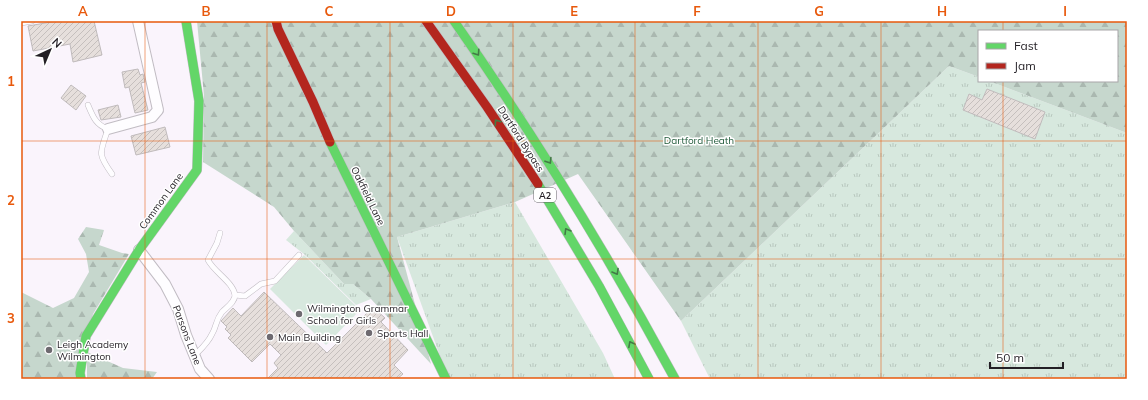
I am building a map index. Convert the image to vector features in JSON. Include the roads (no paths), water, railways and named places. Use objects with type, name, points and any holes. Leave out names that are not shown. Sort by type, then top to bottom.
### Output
[{"type":"main road","name":"Common Lane","points":[[81,379],[80,373],[86,336],[138,250],[197,170],[199,101],[186,21]]},
{"type":"main road","name":"Oakfield Lane","points":[[276,21],[278,29],[335,154],[446,379]]},
{"type":"main road","name":"Dartford Bypass","points":[[426,21],[485,104],[558,216],[600,288],[649,379]]},
{"type":"main road","name":"Dartford Bypass","points":[[454,21],[526,125],[578,206],[624,285],[674,379]]},
{"type":"street","points":[[108,129],[152,117],[158,110],[138,21]]},
{"type":"street","name":"Parsons Lane","points":[[138,250],[165,284],[172,296],[194,356],[200,369],[208,378]]},
{"type":"lane","points":[[21,23],[32,21]]},
{"type":"lane","points":[[88,105],[94,119],[100,127],[108,129],[102,148],[101,159],[112,174]]},
{"type":"lane","points":[[194,356],[207,343],[213,333],[218,317],[233,302],[235,295],[232,287],[208,260],[217,243],[220,233]]},
{"type":"lane","points":[[235,295],[245,296],[261,284],[274,281],[299,255]]},
{"type":"place","name":"Wilmington Grammar School for Girls","points":[[299,314]]},
{"type":"place","name":"Sports Hall","points":[[369,333]]},
{"type":"place","name":"Main Building","points":[[270,337]]},
{"type":"place","name":"Leigh Academy Wilmington","points":[[49,350]]},
{"type":"park label","name":"Dartford Heath","points":[[699,140]]}]
